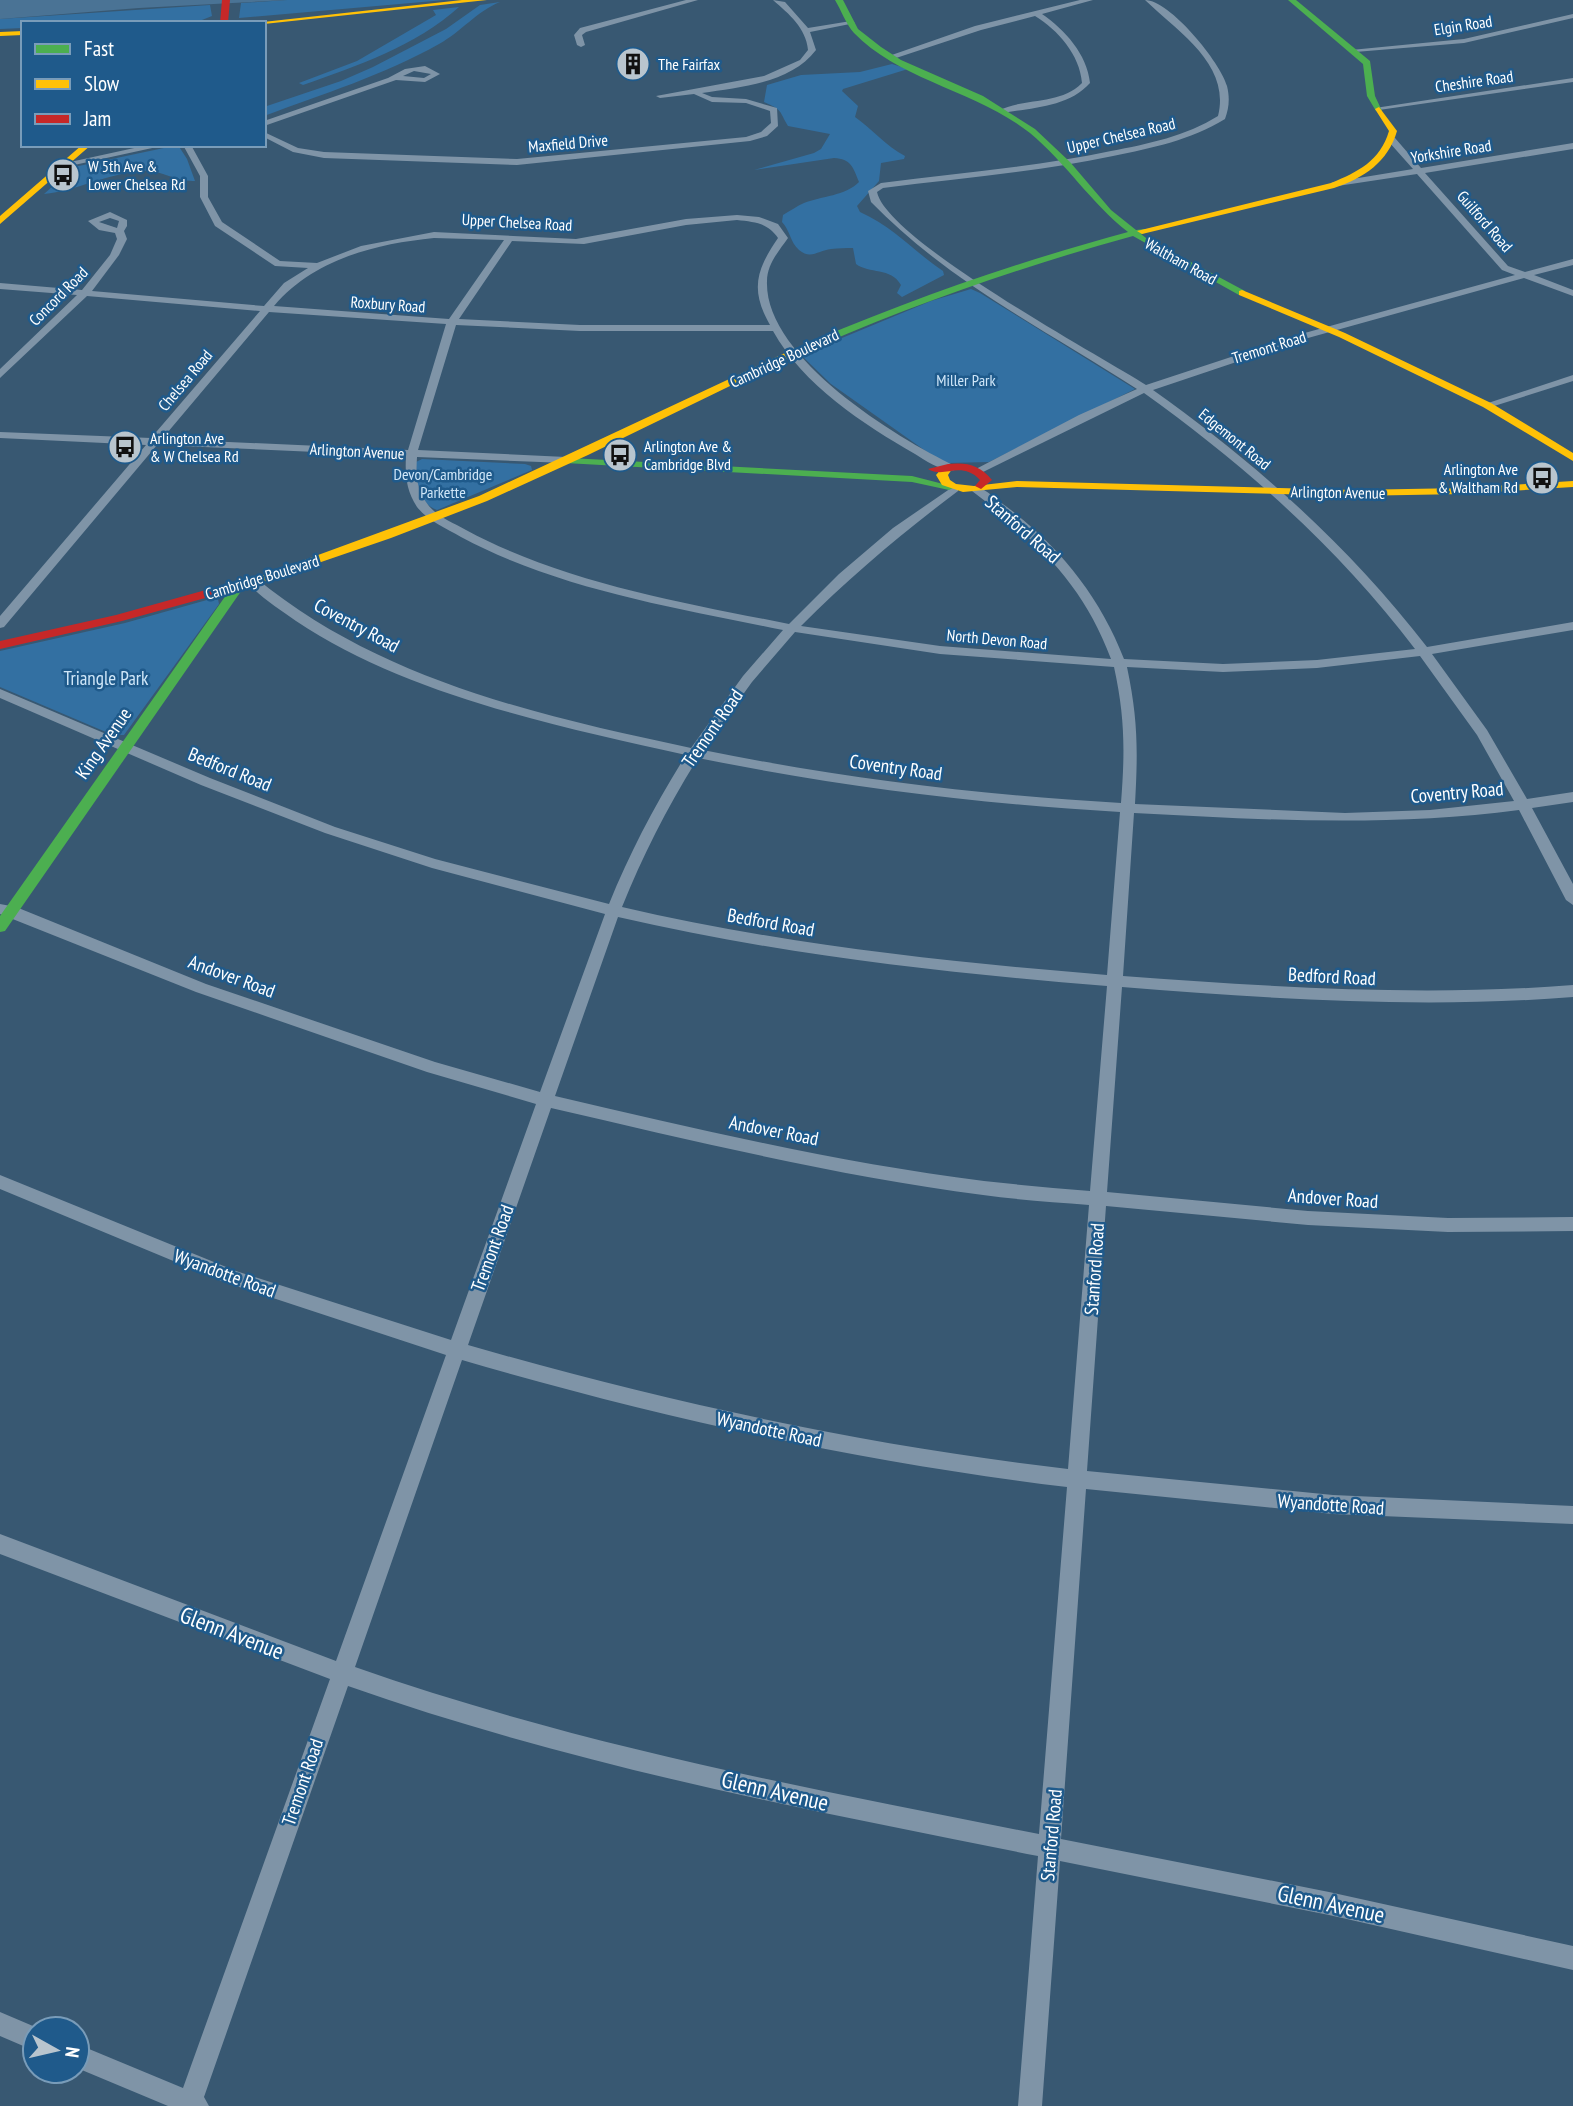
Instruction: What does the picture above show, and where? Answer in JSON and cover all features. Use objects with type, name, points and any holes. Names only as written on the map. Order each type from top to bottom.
[{"type":"street","points":[[266,22],[483,0]]},
{"type":"street","points":[[581,45],[578,35],[583,30],[694,0]]},
{"type":"street","points":[[660,96],[749,82],[786,72],[810,55],[813,45],[805,31],[787,7],[777,0]]},
{"type":"street","name":"Waltham Road","points":[[840,0],[845,24],[890,57],[953,84],[1002,111],[1031,131],[1067,164],[1093,197],[1132,232],[1222,284],[1327,329],[1487,405],[1573,457]]},
{"type":"street","points":[[890,57],[978,28],[1089,0]]},
{"type":"street","name":"Upper Chelsea Road","points":[[876,188],[1067,164],[1170,141],[1193,134],[1222,117],[1227,98],[1220,76],[1198,44],[1149,0]]},
{"type":"street","points":[[1294,0],[1367,62],[1369,90],[1391,127],[1392,140]]},
{"type":"street","points":[[1002,111],[1064,97],[1080,90],[1086,83],[1086,75],[1064,34],[1034,12]]},
{"type":"street","name":"Elgin Road","points":[[1355,50],[1464,41],[1573,16]]},
{"type":"street","points":[[805,31],[837,30],[845,24]]},
{"type":"street","points":[[0,34],[21,33]]},
{"type":"street","points":[[266,123],[395,78]]},
{"type":"street","name":"Cheshire Road","points":[[1379,108],[1573,80]]},
{"type":"street","name":"Maxfield Drive","points":[[266,135],[296,150],[324,155],[517,162],[747,139],[764,134],[775,124],[774,110],[742,101],[707,99],[695,91]]},
{"type":"street","name":"Guilford Road","points":[[1392,140],[1505,268],[1573,293]]},
{"type":"street","name":"Cambridge Boulevard","points":[[0,645],[114,620],[342,552],[435,518],[566,460],[791,353],[886,313],[971,282],[1132,232],[1334,185],[1361,173],[1384,158],[1392,140]]},
{"type":"street","name":"Yorkshire Road","points":[[1334,185],[1573,146]]},
{"type":"street","points":[[0,221],[85,147]]},
{"type":"street","points":[[65,164],[152,147]]},
{"type":"street","points":[[188,147],[204,176],[204,197],[213,219],[278,264],[317,265]]},
{"type":"street","name":"Edgemont Road","points":[[876,188],[872,195],[880,206],[940,261],[1145,390],[1213,440],[1273,491],[1336,551],[1423,652],[1482,733],[1524,805],[1573,900]]},
{"type":"street","name":"Upper Chelsea Road","points":[[287,285],[317,265],[359,249],[414,237],[457,235],[587,241],[708,218],[754,219],[776,226],[783,238],[766,262],[762,287],[775,328]]},
{"type":"street","name":"Concord Road","points":[[0,375],[106,270],[119,250],[122,239],[119,231]]},
{"type":"street","points":[[435,518],[422,505],[410,480],[412,453],[451,324],[464,301],[510,238]]},
{"type":"street","name":"Tremont Road","points":[[979,479],[1145,390],[1220,362],[1327,329],[1573,262]]},
{"type":"street","points":[[278,264],[287,285]]},
{"type":"street","name":"Chelsea Road","points":[[0,624],[287,285]]},
{"type":"street","name":"Roxbury Road","points":[[0,286],[451,324],[621,329],[775,328]]},
{"type":"street","points":[[775,328],[791,353],[849,406],[949,469],[942,478],[952,488]]},
{"type":"street","points":[[1487,405],[1573,378]]},
{"type":"street","name":"Arlington Avenue","points":[[0,435],[797,471],[912,479],[952,488],[979,479],[1273,491],[1409,493],[1573,484]]},
{"type":"street","name":"Arlington Avenue","points":[[797,471],[831,468],[912,471],[965,466],[979,479]]},
{"type":"street","name":"Stanford Road","points":[[979,479],[1015,518],[1054,552],[1088,597],[1103,622],[1119,663],[1131,712],[1132,749],[1030,2106]]},
{"type":"street","name":"Tremont Road","points":[[192,2105],[340,1675],[544,1100],[612,911],[649,832],[692,752],[790,628],[828,588],[952,488]]},
{"type":"street","name":"North Devon Road","points":[[435,518],[493,550],[544,569],[677,605],[790,628],[940,650],[1119,663],[1266,667],[1364,660],[1573,626]]},
{"type":"street","name":"King Avenue","points":[[0,927],[6,910],[246,582]]},
{"type":"street","name":"Coventry Road","points":[[246,582],[310,624],[372,657],[436,684],[574,726],[692,752],[843,779],[969,796],[1345,818],[1399,817],[1524,805],[1573,797]]},
{"type":"street","name":"Bedford Road","points":[[0,693],[329,830],[407,855],[612,911],[803,948],[990,972],[1113,982],[1396,998],[1496,997],[1573,991]]},
{"type":"street","name":"Andover Road","points":[[6,910],[201,988],[433,1068],[544,1100],[717,1140],[890,1174],[984,1188],[1385,1223],[1508,1226],[1573,1224]]},
{"type":"street","name":"Wyandotte Road","points":[[0,1182],[121,1234],[260,1288],[455,1350],[653,1404],[781,1433],[893,1454],[1230,1497],[1491,1514],[1573,1515]]},
{"type":"street","name":"Glenn Avenue","points":[[0,1544],[340,1675],[594,1750],[855,1810],[1452,1928],[1573,1958]]},
{"type":"street","points":[[0,2024],[21,2033]]},
{"type":"street","points":[[91,2062],[192,2105]]},
{"type":"green space","points":[[287,0],[445,0],[239,18],[241,3]]},
{"type":"green space","points":[[500,2],[447,39],[418,55],[266,115],[266,106],[341,81],[373,67],[446,29],[480,5]]},
{"type":"green space","points":[[210,5],[212,16],[202,20],[21,21],[21,28],[0,29],[0,19]]},
{"type":"green space","points":[[459,7],[424,33],[385,54],[303,85],[299,83],[357,61],[436,15],[433,10]]},
{"type":"green space","points":[[892,64],[908,69],[842,91],[858,106],[855,117],[905,156],[904,159],[881,163],[879,181],[857,206],[860,212],[893,232],[943,271],[944,275],[902,297],[897,293],[901,285],[897,279],[856,264],[853,248],[803,253],[796,247],[782,222],[783,215],[801,204],[840,193],[859,182],[848,162],[834,158],[754,170],[814,153],[821,149],[830,134],[788,126],[778,109],[764,102],[767,85],[801,75],[860,72]]},
{"type":"green space","points":[[179,147],[195,181],[141,171],[44,194],[74,167]]},
{"type":"green space","name":"Miller Park","points":[[971,289],[1135,389],[989,462],[949,463],[937,459],[831,384],[801,355],[931,301]]},
{"type":"green space","name":"Devon/Cambridge Parkette","points":[[422,459],[525,464],[531,466],[532,470],[437,510],[426,502],[419,490],[416,462]]},
{"type":"green space","name":"Triangle Park","points":[[218,599],[219,604],[124,735],[113,735],[0,687],[0,651],[125,623]]},
{"type":"shaded area","points":[[0,0],[287,0],[0,19]]},
{"type":"traffic: fast","points":[[839,0],[855,30],[878,49],[898,62],[980,98],[1032,131],[1067,164],[1108,212],[1143,240],[1242,293]]},
{"type":"traffic: fast","points":[[1292,0],[1367,63],[1371,96],[1379,109]]},
{"type":"traffic: fast","points":[[789,355],[875,318],[963,286],[1142,231]]},
{"type":"traffic: fast","points":[[569,461],[797,471],[912,479],[949,487]]},
{"type":"traffic: fast","points":[[0,927],[240,584]]},
{"type":"traffic: slow","points":[[266,22],[483,0]]},
{"type":"traffic: slow","points":[[0,34],[21,33]]},
{"type":"traffic: slow","points":[[1142,231],[1334,185],[1354,176],[1372,166],[1390,142],[1393,131],[1379,109]]},
{"type":"traffic: slow","points":[[0,221],[85,147]]},
{"type":"traffic: slow","points":[[1242,293],[1342,335],[1487,405],[1573,458]]},
{"type":"traffic: slow","points":[[256,580],[387,536],[483,499],[789,355]]},
{"type":"traffic: slow","points":[[947,469],[942,475],[946,482],[963,489],[1017,484],[1352,493],[1463,491],[1573,484]]},
{"type":"traffic: jam","points":[[224,21],[226,0]]},
{"type":"traffic: jam","points":[[933,469],[969,467],[986,480],[981,486]]},
{"type":"traffic: jam","points":[[0,645],[118,618],[256,580]]},
{"type":"place","name":"The Fairfax","points":[[633,64]]},
{"type":"place","name":"W 5th Ave & Lower Chelsea Rd","points":[[63,175]]},
{"type":"place","name":"Arlington Ave & W Chelsea Rd","points":[[125,447]]},
{"type":"place","name":"Arlington Ave & Cambridge Blvd","points":[[620,455]]},
{"type":"place","name":"Arlington Ave & Waltham Rd","points":[[1542,478]]}]
